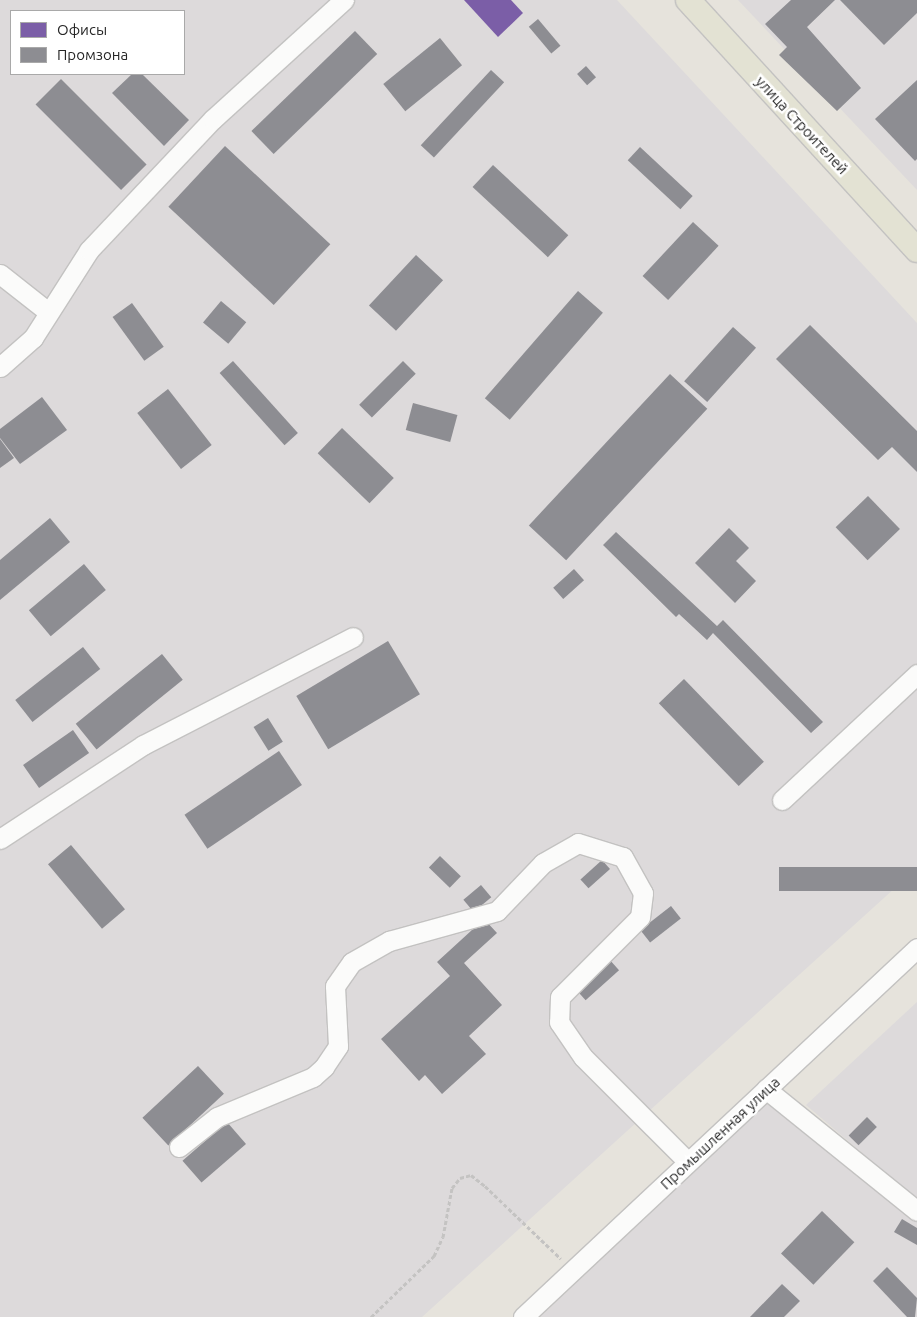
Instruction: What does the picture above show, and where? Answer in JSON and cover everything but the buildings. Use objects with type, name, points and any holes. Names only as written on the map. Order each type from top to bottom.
[{"type":"main road","name":"улица Строителей","points":[[688,0],[917,250]]},
{"type":"street","points":[[0,367],[33,338],[47,311],[88,250],[207,126],[344,0]]},
{"type":"street","points":[[0,274],[47,311]]},
{"type":"street","points":[[0,840],[143,745],[353,637]]},
{"type":"street","points":[[782,800],[917,674]]},
{"type":"street","points":[[180,1146],[217,1116],[314,1077],[324,1067],[338,1046],[336,986],[352,962],[389,941],[497,911],[543,863],[578,843],[623,857],[643,892],[640,916],[560,997],[559,1022],[583,1057],[688,1162]]},
{"type":"street","name":"Промышленная улица","points":[[523,1317],[917,948]]},
{"type":"street","points":[[766,1089],[917,1211]]},
{"type":"path","points":[[371,1317],[434,1256],[443,1238],[452,1188],[460,1178],[470,1175],[573,1270]]},
{"type":"shaded area","points":[[0,0],[617,0],[917,323],[917,868],[422,1317],[0,1317]]},
{"type":"shaded area","points":[[738,0],[917,0],[917,190]]},
{"type":"shaded area","points":[[917,1002],[917,1200],[806,1105]]},
{"type":"shaded area","points":[[768,1102],[917,1219],[917,1317],[540,1317]]}]
